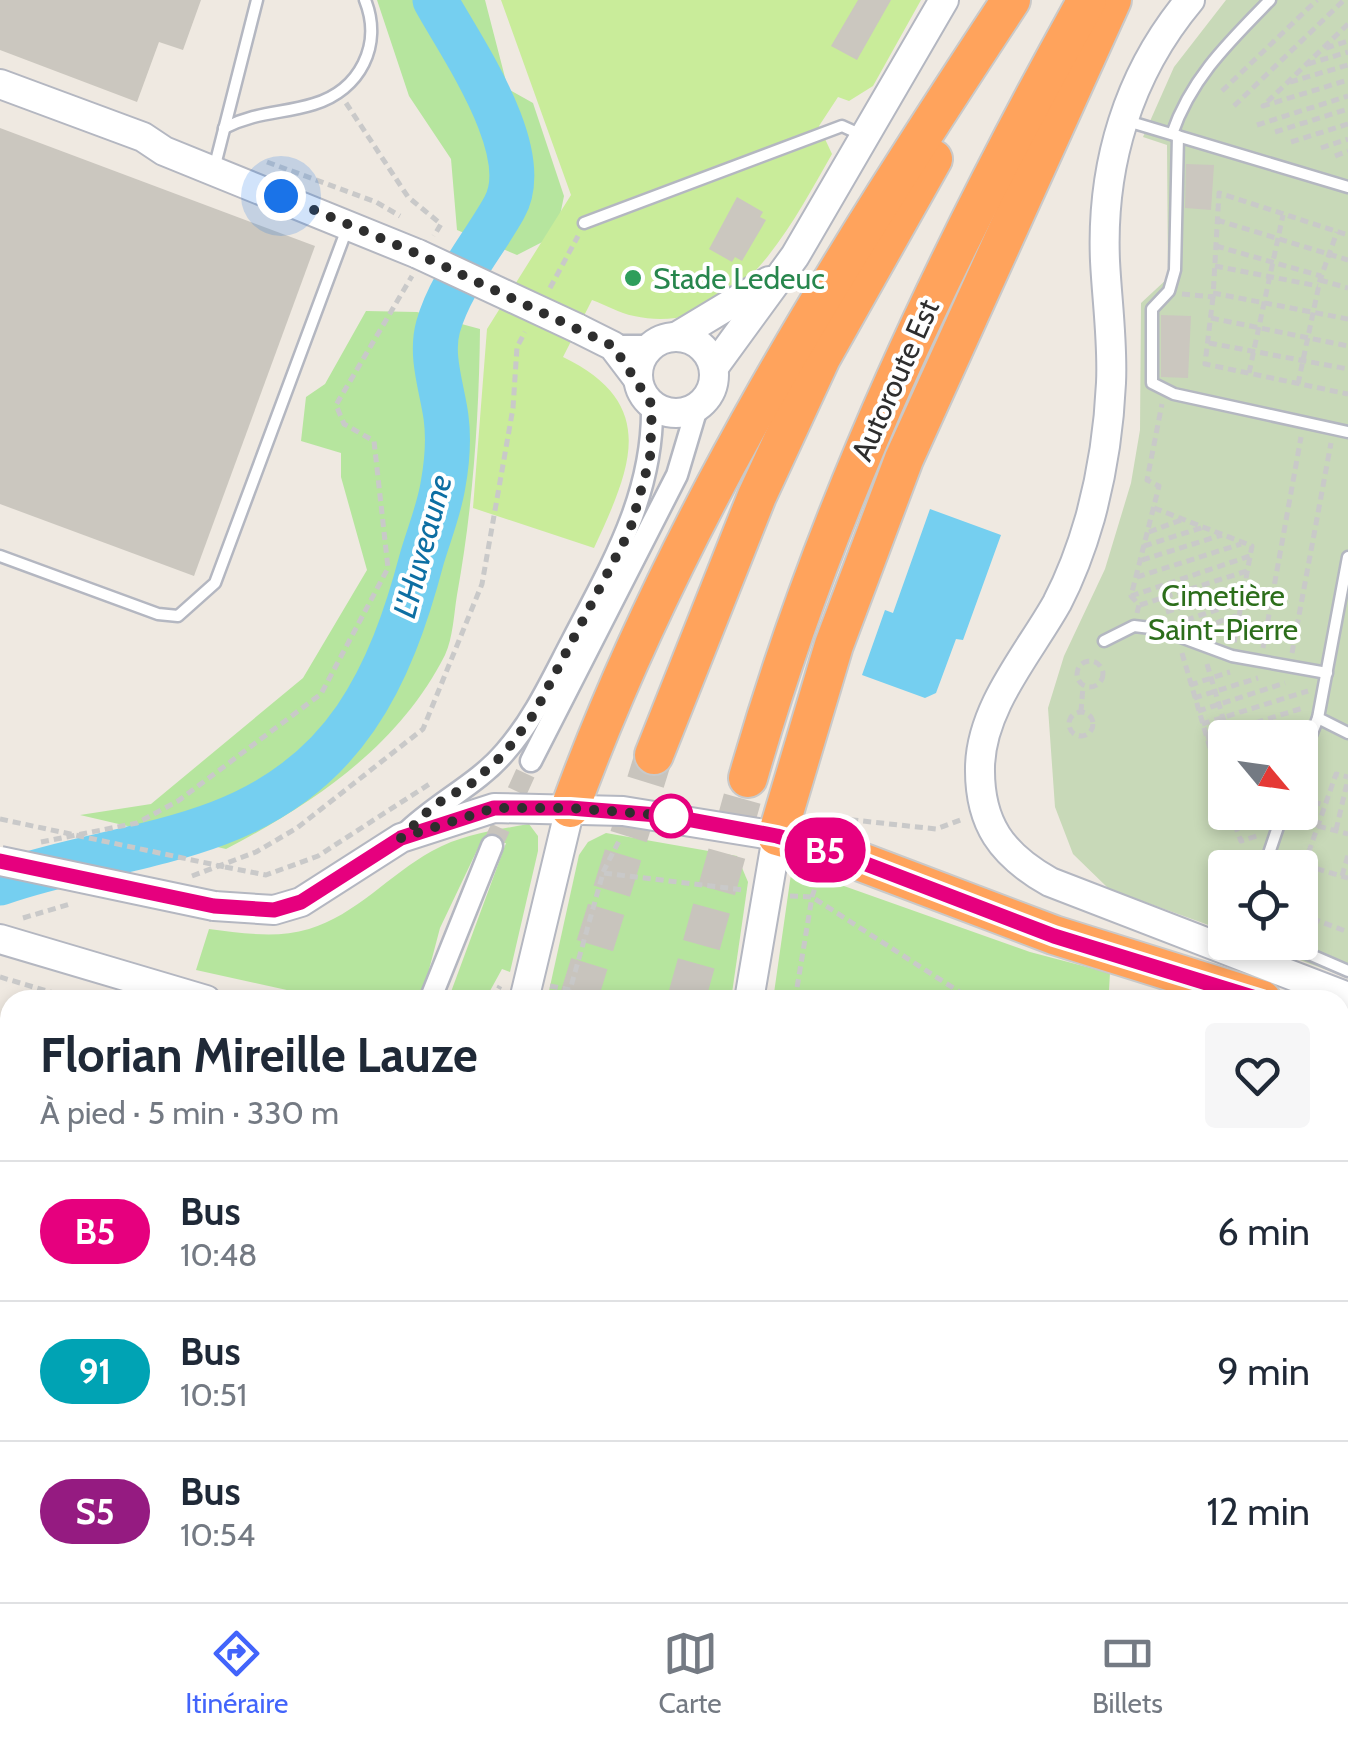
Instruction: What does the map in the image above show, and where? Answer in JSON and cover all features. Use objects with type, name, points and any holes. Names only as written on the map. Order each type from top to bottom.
[{"type":"highway","points":[[570,808],[621,678],[766,387],[856,236],[1010,0]]},
{"type":"highway","points":[[654,756],[757,496],[822,358],[1023,0]]},
{"type":"highway","name":"Autoroute Est","points":[[748,778],[776,679],[860,453],[998,160],[1087,0]]},
{"type":"highway","points":[[1112,0],[904,459],[834,646],[777,836],[840,854],[1054,936],[1230,990]]},
{"type":"street","points":[[714,367],[795,256],[944,0]]},
{"type":"street","points":[[1190,0],[1170,24],[1137,82],[1122,119],[1105,210],[1112,380],[1104,453],[1089,520],[1060,598],[1000,697],[986,732],[980,766],[990,823],[1014,862],[1050,882],[1330,990]]},
{"type":"street","points":[[0,84],[349,224],[577,328],[613,346],[652,405],[650,458],[630,530],[534,714],[504,754],[472,783],[433,806],[401,838],[301,902],[274,910],[214,906],[0,861]]},
{"type":"street","points":[[638,379],[640,361],[664,342],[779,275]]},
{"type":"street","points":[[531,760],[677,475],[696,408],[714,382],[714,367],[700,345],[664,342],[613,346]]},
{"type":"street","points":[[652,405],[682,413],[696,408]]},
{"type":"street","points":[[401,838],[494,808],[570,808],[670,816],[777,836],[751,990]]},
{"type":"street","points":[[537,990],[570,808]]},
{"type":"street","points":[[434,990],[492,846]]},
{"type":"street","points":[[5,930],[173,990]]},
{"type":"lane","points":[[214,169],[257,0]]},
{"type":"lane","points":[[224,128],[265,111],[312,105],[340,94],[364,66],[374,41],[365,0]]},
{"type":"lane","points":[[1270,0],[1208,63],[1182,106],[1175,135],[1170,288],[1152,309],[1152,383],[1165,391],[1348,432]]},
{"type":"lane","points":[[1122,119],[1348,187]]},
{"type":"lane","points":[[584,223],[842,126],[864,136]]},
{"type":"lane","points":[[0,556],[158,614],[178,616],[200,601],[215,583],[349,224]]},
{"type":"lane","points":[[1348,557],[1318,718],[1348,733]]},
{"type":"lane","points":[[1104,642],[1134,626],[1160,629],[1238,657],[1327,673]]},
{"type":"lane","points":[[1318,958],[1348,971]]},
{"type":"path","points":[[1222,91],[1317,0]]},
{"type":"path","points":[[1234,106],[1344,0]]},
{"type":"path","points":[[1348,27],[1263,106],[1348,80]]},
{"type":"path","points":[[1323,49],[1348,41]]},
{"type":"path","points":[[1306,65],[1348,52]]},
{"type":"path","points":[[1287,83],[1348,65]]},
{"type":"path","points":[[26,839],[39,843],[137,823],[178,801],[322,694],[388,568],[374,441],[344,424],[336,406],[441,224],[408,198],[340,94]]},
{"type":"path","points":[[1257,125],[1348,96]]},
{"type":"path","points":[[1275,132],[1348,110]]},
{"type":"path","points":[[1291,142],[1348,124]]},
{"type":"path","points":[[1321,148],[1348,139]]},
{"type":"path","points":[[1335,156],[1348,152]]},
{"type":"path","points":[[1348,235],[1219,194],[1205,364],[1348,394]]},
{"type":"path","points":[[1249,373],[1283,214]]},
{"type":"path","points":[[1217,220],[1348,260]]},
{"type":"path","points":[[542,302],[584,223]]},
{"type":"path","points":[[1298,384],[1320,281],[1337,231]]},
{"type":"path","points":[[1216,246],[1348,288]]},
{"type":"path","points":[[1214,266],[1320,281]]},
{"type":"path","points":[[1170,288],[1189,297],[1213,295],[1264,302],[1348,319]]},
{"type":"path","points":[[183,880],[256,852],[297,828],[422,729],[482,584],[511,424],[517,346],[534,317]]},
{"type":"path","points":[[1210,318],[1348,346]]},
{"type":"path","points":[[1208,342],[1348,370]]},
{"type":"path","points":[[1165,391],[1147,480],[1159,486],[1132,596],[1139,606],[1135,621],[1244,588]]},
{"type":"path","points":[[1194,698],[1266,675],[1303,422]]},
{"type":"path","points":[[1198,711],[1294,680],[1334,429]]},
{"type":"path","points":[[1154,508],[1252,546],[1239,615],[1238,668],[1190,686]]},
{"type":"path","points":[[1148,532],[1184,519]]},
{"type":"path","points":[[1144,546],[1206,526]]},
{"type":"path","points":[[1140,561],[1225,534]]},
{"type":"path","points":[[1136,578],[1244,543]]},
{"type":"path","points":[[1132,596],[1250,556]]},
{"type":"path","points":[[1139,606],[1247,571]]},
{"type":"path","points":[[1160,629],[1242,602]]},
{"type":"path","points":[[1208,747],[1181,656],[1182,637],[1239,615]]},
{"type":"path","points":[[1081,712],[1084,685],[1077,671],[1084,662],[1094,662],[1102,670],[1102,680],[1094,686],[1084,685]]},
{"type":"path","points":[[1186,670],[1207,665],[1224,720]]},
{"type":"path","points":[[1202,724],[1325,686]]},
{"type":"path","points":[[1269,720],[1322,702]]},
{"type":"path","points":[[1081,712],[1090,716],[1093,726],[1088,735],[1078,736],[1068,725],[1071,716],[1081,712]]},
{"type":"path","points":[[1311,720],[1318,718]]},
{"type":"path","points":[[1076,748],[1078,736]]},
{"type":"path","points":[[1336,830],[1348,778],[1336,774],[1318,826],[1348,833]]},
{"type":"path","points":[[0,819],[266,874],[318,856],[420,787],[446,776]]},
{"type":"path","points":[[1318,803],[1325,805]]},
{"type":"path","points":[[838,831],[844,819],[936,830],[990,823]]},
{"type":"path","points":[[1238,830],[1241,841],[1261,835],[1259,830]]},
{"type":"path","points":[[570,990],[603,872],[620,839]]},
{"type":"path","points":[[1318,869],[1345,877],[1348,855]]},
{"type":"path","points":[[603,872],[749,890]]},
{"type":"path","points":[[797,990],[812,898],[820,874]]},
{"type":"path","points":[[788,896],[812,898],[956,990]]},
{"type":"path","points":[[5,930],[73,903]]},
{"type":"path","points":[[1318,921],[1348,932]]},
{"type":"path","points":[[0,977],[44,990]]},
{"type":"green space","points":[[377,0],[485,0],[508,89],[533,103],[564,196],[556,235],[517,255],[457,230],[451,159],[409,96]]},
{"type":"green space","name":"Stade Ledeuc","points":[[501,0],[921,0],[873,86],[849,101],[838,97],[819,126],[832,154],[778,243],[731,294],[702,310],[670,319],[634,316],[592,300],[563,357],[594,375],[614,395],[625,417],[629,440],[618,491],[594,548],[473,508],[487,329],[571,195]]},
{"type":"green space","name":"Cimetière Saint-Pierre","points":[[1226,0],[1348,0],[1348,978],[1300,960],[1318,960],[1318,850],[1208,850],[1208,925],[1109,889],[1073,854],[1055,807],[1048,708],[1064,656],[1105,569],[1131,483],[1140,430],[1141,303],[1168,278],[1167,145],[1143,137],[1174,67]]},
{"type":"green space","points":[[366,311],[417,312],[480,329],[471,495],[453,625],[445,655],[404,717],[351,769],[291,812],[226,849],[80,815],[151,804],[303,678],[367,570],[341,477],[341,453],[301,441],[306,397],[325,384]]},
{"type":"green space","points":[[529,824],[538,836],[538,851],[510,972],[502,969],[490,990],[452,990],[506,843],[480,844],[440,928],[424,990],[287,990],[196,970],[209,929],[272,934],[297,932],[326,923],[417,860],[455,840]]},
{"type":"green space","points":[[606,833],[737,856],[748,882],[732,990],[549,990],[579,855],[588,842]]},
{"type":"green space","points":[[796,869],[1030,952],[1110,973],[1109,990],[774,990],[791,874]]},
{"type":"water","points":[[930,509],[1001,535],[963,640],[956,639],[936,693],[925,698],[862,675],[885,610],[893,613]]},
{"type":"building","points":[[0,0],[201,0],[183,50],[159,42],[137,102],[0,50]]},
{"type":"building","points":[[858,0],[891,0],[857,60],[831,46]]},
{"type":"building","points":[[0,128],[315,246],[194,576],[0,504]]},
{"type":"building","points":[[1186,164],[1214,165],[1211,210],[1185,208]]},
{"type":"building","points":[[737,197],[763,212],[760,217],[766,220],[742,261],[735,257],[732,262],[709,249]]},
{"type":"building","points":[[1161,315],[1191,316],[1188,378],[1161,377]]},
{"type":"waterway","name":"L'Huveaune","points":[[0,883],[192,832],[263,803],[330,750],[356,718],[377,682],[409,602],[443,485],[447,434],[436,361],[438,327],[458,281],[504,208],[511,185],[511,159],[492,102],[435,0]]},
{"type":"tunnel","points":[[581,990],[654,755]]},
{"type":"tunnel","points":[[492,846],[531,761]]},
{"type":"tunnel","points":[[689,990],[748,778]]},
{"type":"bus line","name":"B5","points":[[0,861],[214,906],[274,910],[301,902],[401,838],[494,808],[624,811],[777,836],[840,854],[1054,936],[1236,990]]},
{"type":"place","name":"Stade Ledeuc","points":[[633,278]]},
{"type":"route","points":[[281,196],[418,254],[613,346],[652,405],[650,458],[630,530],[534,714],[504,754],[472,783],[433,806],[401,838],[494,808],[570,808],[671,816]]}]
